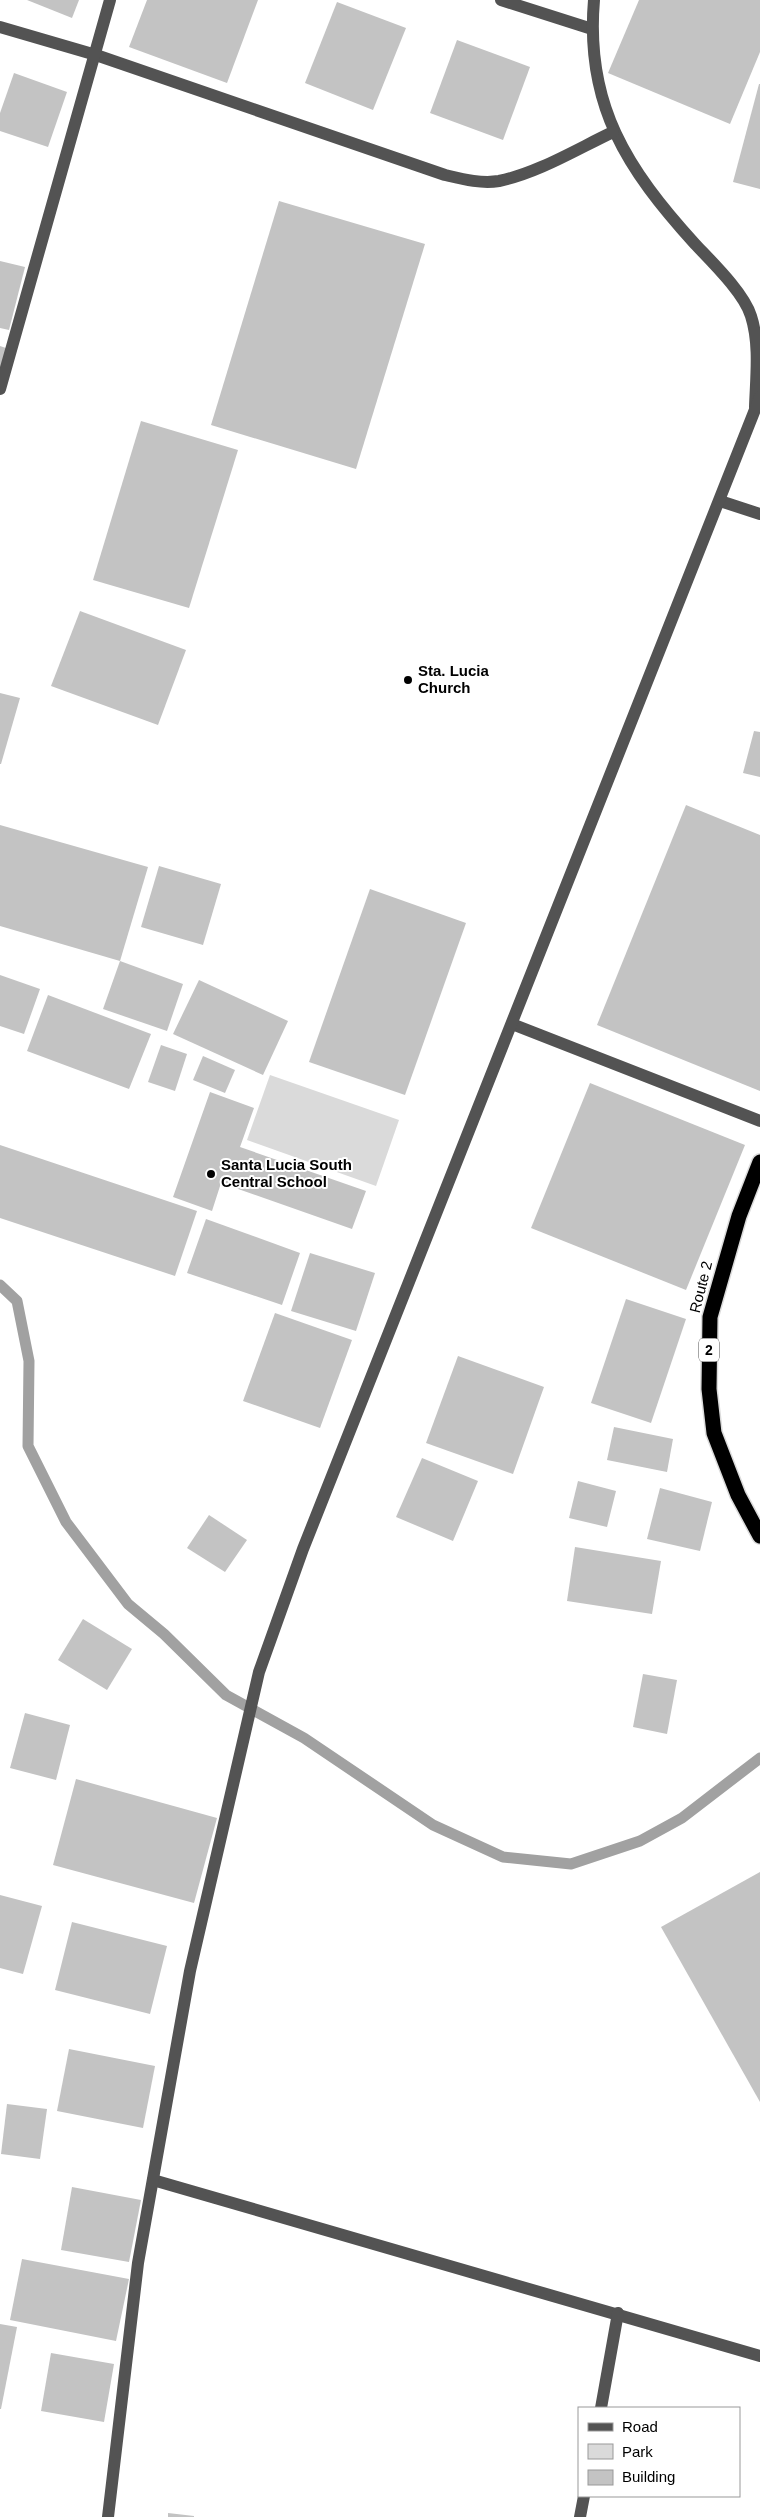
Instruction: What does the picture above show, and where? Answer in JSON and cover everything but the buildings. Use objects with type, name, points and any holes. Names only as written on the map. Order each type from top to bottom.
[{"type":"highway","name":"Route 2","points":[[760,1162],[739,1216],[710,1317],[709,1389],[714,1433],[738,1495],[760,1536]]},
{"type":"street","points":[[0,389],[110,0]]},
{"type":"street","points":[[501,0],[592,29]]},
{"type":"street","points":[[594,0],[592,29],[598,84],[613,132],[648,188],[733,286],[751,315],[757,354],[755,412]]},
{"type":"street","points":[[0,27],[96,55],[445,175],[468,181],[498,181],[536,168],[613,132]]},
{"type":"street","points":[[108,2517],[138,2263],[152,2180],[190,1971],[259,1672],[303,1550],[760,397]]},
{"type":"street","points":[[720,501],[760,514]]},
{"type":"street","points":[[512,1024],[760,1121]]},
{"type":"street","points":[[152,2180],[618,2313],[760,2356]]},
{"type":"street","points":[[601,2407],[618,2313]]},
{"type":"street","points":[[580,2517],[584,2497]]},
{"type":"green space","points":[[270,1075],[399,1120],[376,1186],[247,1140]]},
{"type":"waterway","points":[[0,1285],[17,1301],[29,1361],[28,1446],[66,1522],[128,1604],[164,1634],[226,1695],[304,1738],[433,1825],[503,1857],[571,1864],[640,1841],[682,1818],[760,1758]]},
{"type":"place","name":"Sta. Lucia Church","points":[[408,680]]},
{"type":"place","name":"Santa Lucia South Central School","points":[[211,1174]]}]
